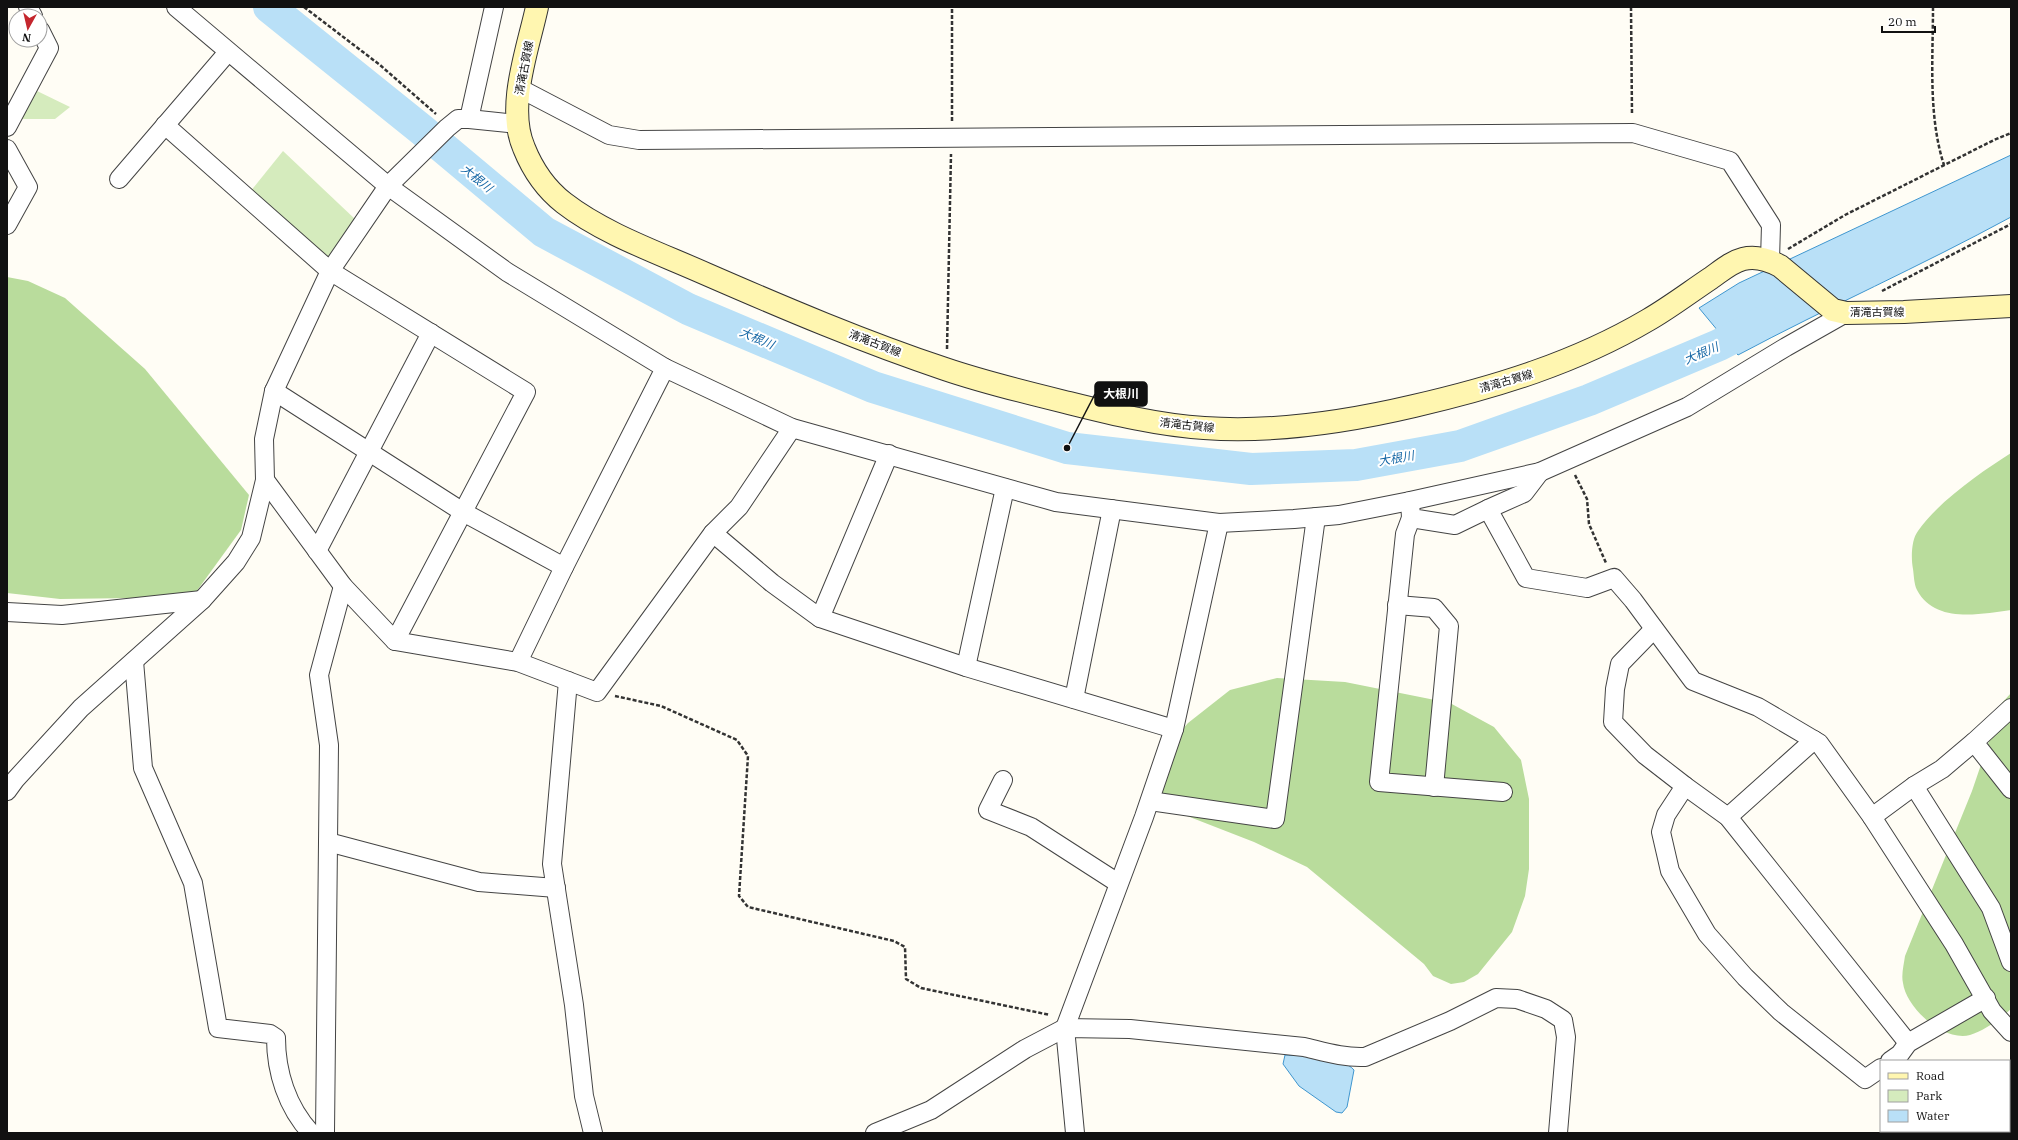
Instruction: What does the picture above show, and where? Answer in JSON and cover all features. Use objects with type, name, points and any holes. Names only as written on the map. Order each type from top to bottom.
[{"type":"main road","name":"清滝古賀線","points":[[537,7],[519,88],[518,124],[522,145],[546,185],[562,202],[584,216],[626,238],[736,287],[946,370],[1029,393],[1152,421],[1202,428],[1252,429],[1299,426],[1414,406],[1531,375],[1592,351],[1650,319],[1729,266],[1745,259],[1775,263],[1840,311],[1904,312],[2011,306]]},
{"type":"street","points":[[176,7],[228,52],[391,183],[507,272],[665,368],[792,428],[1056,502],[1219,523],[1411,509],[1540,472],[1687,407],[1786,347],[1840,311]]},
{"type":"street","points":[[7,791],[15,780],[81,708],[202,600],[236,562],[251,538],[265,480],[264,439],[274,391],[330,271],[391,183],[456,123],[494,7]]},
{"type":"street","points":[[7,127],[49,48],[48,46]]},
{"type":"street","points":[[119,179],[228,52]]},
{"type":"street","points":[[519,88],[609,135],[639,140],[1633,133],[1730,161],[1772,225],[1775,263]]},
{"type":"street","points":[[456,123],[518,124]]},
{"type":"street","points":[[165,125],[330,271],[526,392],[394,641]]},
{"type":"street","points":[[7,149],[28,187],[7,225]]},
{"type":"street","points":[[318,551],[431,333]]},
{"type":"street","points":[[518,662],[564,567],[665,368]]},
{"type":"street","points":[[274,391],[463,512],[564,567]]},
{"type":"street","points":[[265,480],[343,586],[394,641],[518,662],[597,692],[713,533],[739,506],[792,428]]},
{"type":"street","points":[[820,618],[889,454]]},
{"type":"street","points":[[1411,509],[1455,525],[1524,493],[1540,472]]},
{"type":"street","points":[[966,667],[1005,488]]},
{"type":"street","points":[[1074,699],[1112,509]]},
{"type":"street","points":[[1411,509],[1405,534],[1380,782],[1503,792]]},
{"type":"street","points":[[1488,509],[1526,578],[1587,588],[1614,578],[1693,681],[1758,707],[1819,743],[1872,817],[1954,944],[1992,1011],[2011,1032]]},
{"type":"street","points":[[1150,801],[1274,819],[1316,517]]},
{"type":"street","points":[[1075,1133],[1065,1028],[1118,883],[1150,801],[1174,729],[1219,523]]},
{"type":"street","points":[[713,533],[772,583],[820,618],[966,667],[1174,729]]},
{"type":"street","points":[[325,1133],[329,745],[319,675],[343,586]]},
{"type":"street","points":[[7,612],[62,615],[202,600]]},
{"type":"street","points":[[1397,605],[1434,608],[1449,626],[1434,787]]},
{"type":"street","points":[[1654,629],[1620,664],[1615,689],[1613,722],[1645,755],[1728,817],[1908,1042]]},
{"type":"street","points":[[134,661],[143,768],[193,884],[218,1028],[270,1034],[276,1038],[276,1058],[283,1088],[303,1125],[311,1133]]},
{"type":"street","points":[[568,681],[552,864],[574,1005],[584,1096],[593,1133]]},
{"type":"street","points":[[1872,817],[1914,786],[1942,769],[2011,708]]},
{"type":"street","points":[[1728,817],[1814,740]]},
{"type":"street","points":[[1974,742],[2011,789]]},
{"type":"street","points":[[1003,780],[988,810],[1031,827],[1118,883]]},
{"type":"street","points":[[1685,786],[1666,815],[1660,832],[1670,871],[1707,934],[1750,982],[1781,1012],[1832,1054],[1865,1079],[1880,1069]]},
{"type":"street","points":[[1914,786],[1991,908],[2011,962]]},
{"type":"street","points":[[328,842],[479,882],[556,888]]},
{"type":"street","points":[[875,1133],[931,1110],[1025,1049],[1065,1028],[1130,1029],[1304,1047],[1344,1056],[1365,1057],[1450,1021],[1496,998],[1517,999],[1546,1009],[1563,1020],[1566,1037],[1558,1133]]},
{"type":"street","points":[[1891,1060],[1900,1054],[1908,1042],[1986,998]]},
{"type":"path","points":[[304,7],[375,62],[439,117],[456,123]]},
{"type":"path","points":[[946,370],[952,138],[952,7]]},
{"type":"path","points":[[1631,7],[1633,133]]},
{"type":"path","points":[[1933,7],[1934,105],[1938,146],[1944,165]]},
{"type":"path","points":[[1775,263],[1846,215],[2011,133]]},
{"type":"path","points":[[1879,293],[2011,224]]},
{"type":"path","points":[[1568,459],[1587,499],[1591,531],[1614,578]]},
{"type":"path","points":[[597,692],[661,706],[736,740],[748,756],[739,896],[748,907],[894,940],[905,948],[906,979],[921,988],[1053,1016],[1065,1028]]},
{"type":"green space","points":[[35,90],[70,107],[55,119],[22,119]]},
{"type":"green space","points":[[283,151],[356,220],[329,259],[250,192]]},
{"type":"green space","points":[[7,277],[28,281],[65,298],[145,369],[249,495],[241,530],[196,592],[132,598],[60,599],[7,593]]},
{"type":"green space","points":[[2011,453],[2011,610],[1959,614],[1946,612],[1935,608],[1925,601],[1915,585],[1912,565],[1914,539],[1918,531],[1927,520],[1948,499],[1974,478]]},
{"type":"green space","points":[[1277,678],[1345,682],[1450,703],[1494,727],[1521,760],[1529,799],[1529,869],[1525,896],[1512,932],[1478,974],[1464,982],[1451,984],[1433,976],[1424,964],[1307,867],[1254,842],[1182,814],[1158,791],[1166,748],[1188,723],[1230,690]]},
{"type":"green space","points":[[2011,693],[2011,1009],[1997,1021],[1981,1031],[1970,1035],[1960,1036],[1938,1028],[1928,1021],[1911,1003],[1902,980],[1903,966],[1905,956],[1972,791],[2002,703]]},
{"type":"water","points":[[2011,155],[2011,217],[1738,355],[1699,308],[1739,283]]},
{"type":"water","points":[[1285,1055],[1322,1057],[1340,1061],[1354,1070],[1347,1107],[1342,1113],[1336,1112],[1299,1086],[1283,1064]]},
{"type":"waterway","name":"大根川","points":[[269,7],[422,130],[544,232],[688,309],[873,387],[1067,448],[1251,469],[1356,465],[1460,446],[1589,400],[1719,345],[1765,321]]},
{"type":"place","name":"大根川","points":[[1067,448]]}]
